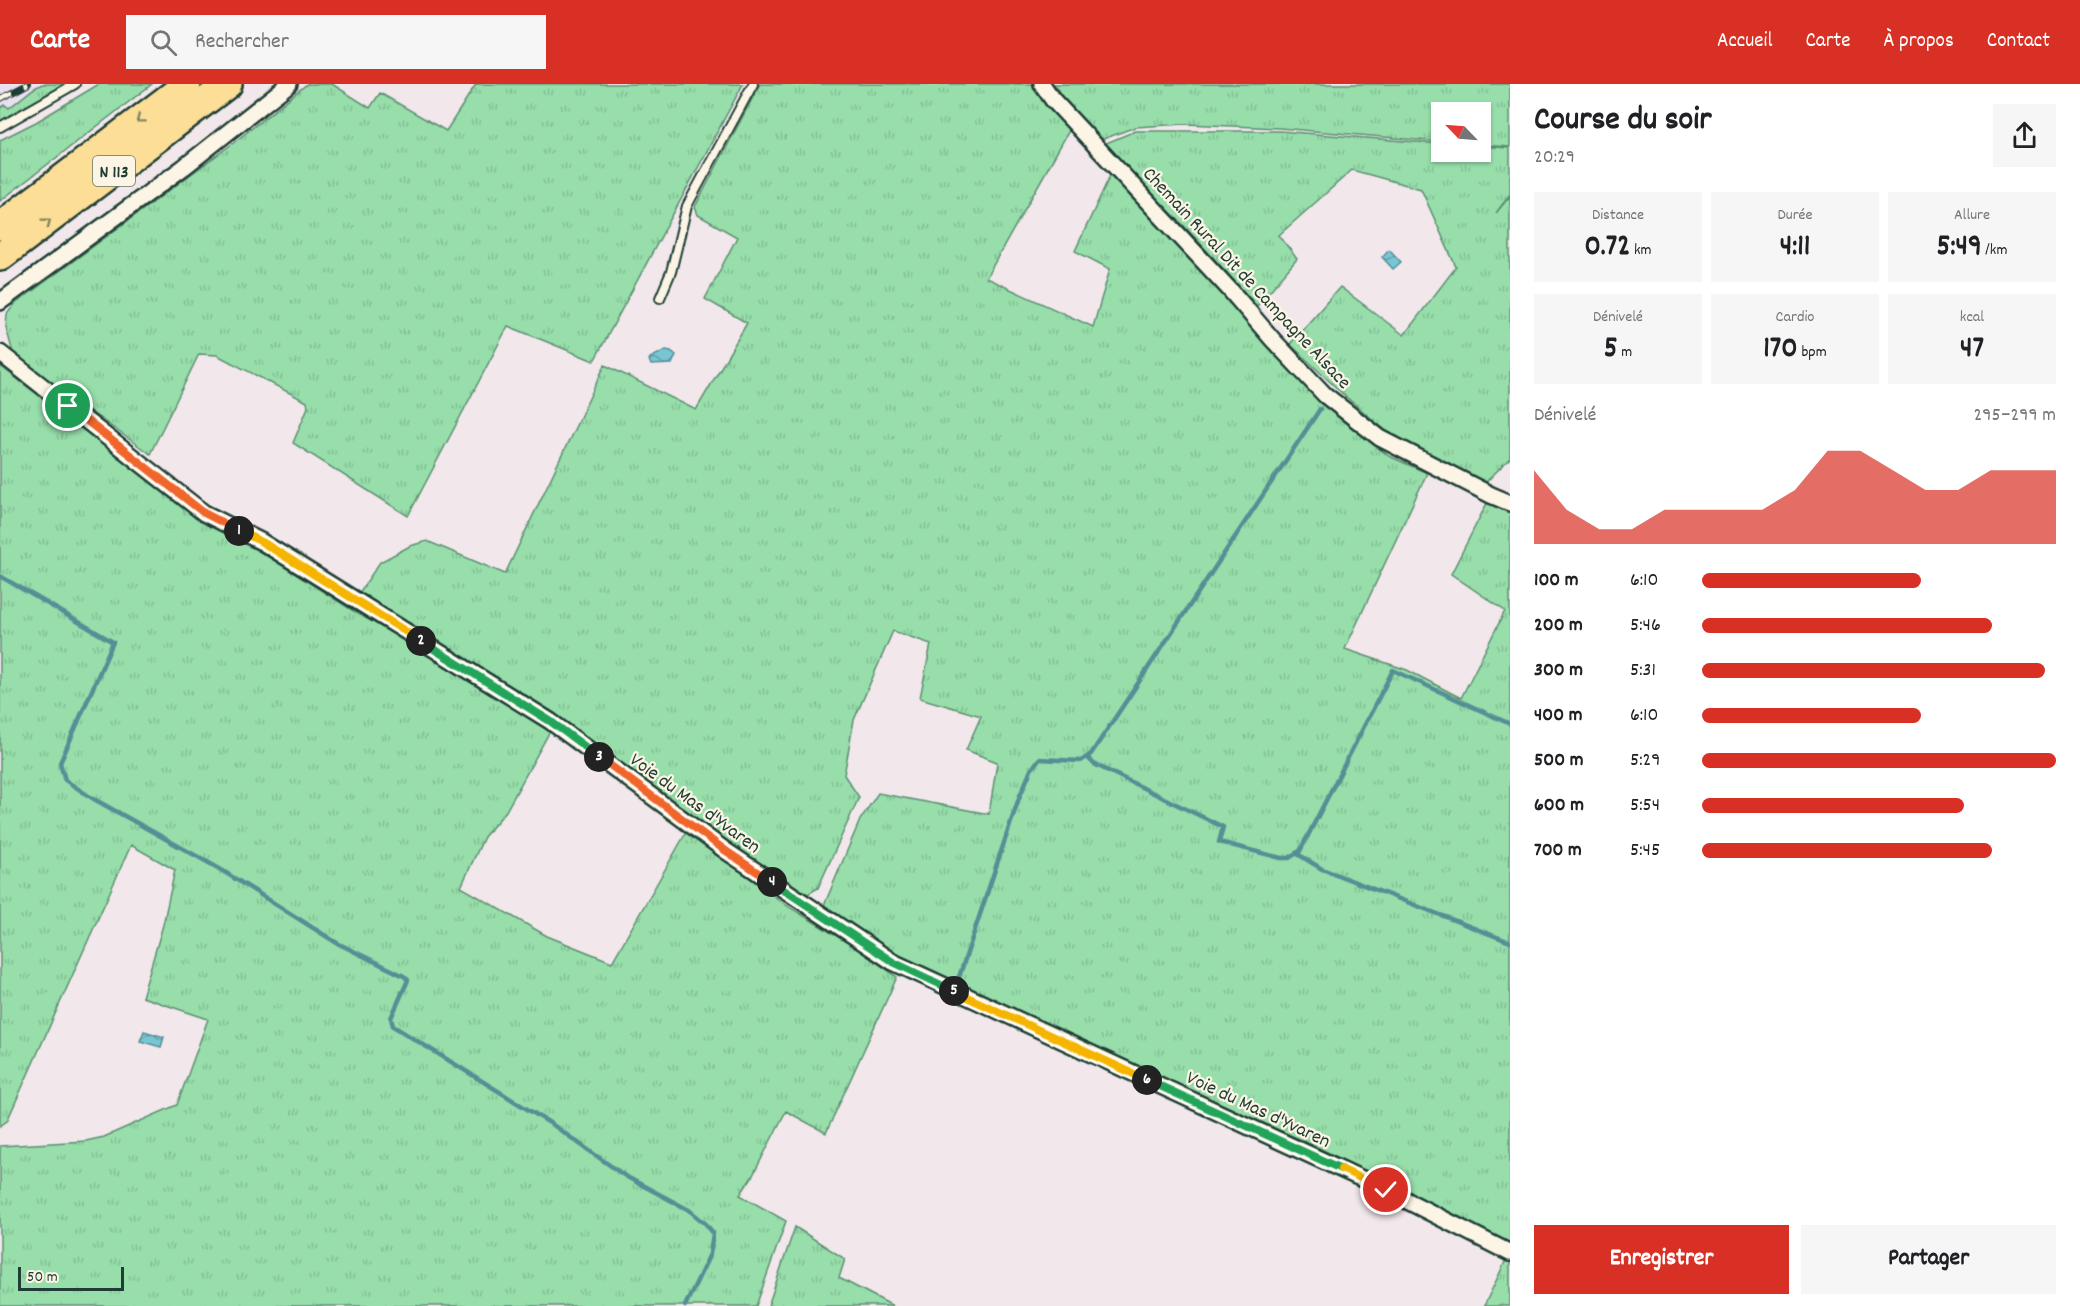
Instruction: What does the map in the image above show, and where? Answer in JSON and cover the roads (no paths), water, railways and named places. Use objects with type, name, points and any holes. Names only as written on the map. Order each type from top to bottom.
[{"type":"highway","name":"N 113","points":[[0,226],[187,84]]},
{"type":"highway","name":"N 113","points":[[0,257],[228,84]]},
{"type":"street","points":[[0,302],[184,167],[289,84]]},
{"type":"street","name":"Chemain Rural Dit de Campagne Alsace","points":[[1042,84],[1053,99],[1231,291],[1273,340],[1326,395],[1380,438],[1510,503]]},
{"type":"street","name":"Voie du Mas d'Yvaren","points":[[0,353],[204,513],[262,542],[550,721],[726,851],[893,962],[1386,1190],[1510,1253]]},
{"type":"lane","points":[[0,127],[75,84]]},
{"type":"lane","points":[[660,298],[671,272],[687,206],[753,84]]},
{"type":"water","points":[[1389,249],[1401,262],[1393,269],[1382,257]]},
{"type":"water","points":[[666,350],[676,355],[672,364],[651,365],[650,358]]},
{"type":"water","points":[[144,1031],[164,1037],[161,1047],[140,1041]]},
{"type":"waterway","points":[[958,980],[1019,798],[1031,770],[1039,759],[1081,761],[1091,754],[1320,409]]},
{"type":"waterway","points":[[0,576],[113,642],[60,763],[65,780],[92,798],[218,868],[337,943],[404,976],[408,980],[391,1018],[393,1026],[553,1125],[625,1176],[689,1210],[706,1224],[713,1233],[710,1254],[685,1306]]},
{"type":"waterway","points":[[1087,757],[1094,764],[1223,827],[1219,842],[1289,858],[1300,851],[1393,670],[1510,724]]},
{"type":"waterway","points":[[1296,853],[1322,869],[1510,942]]},
{"type":"railway","points":[[0,99],[28,84]]}]
